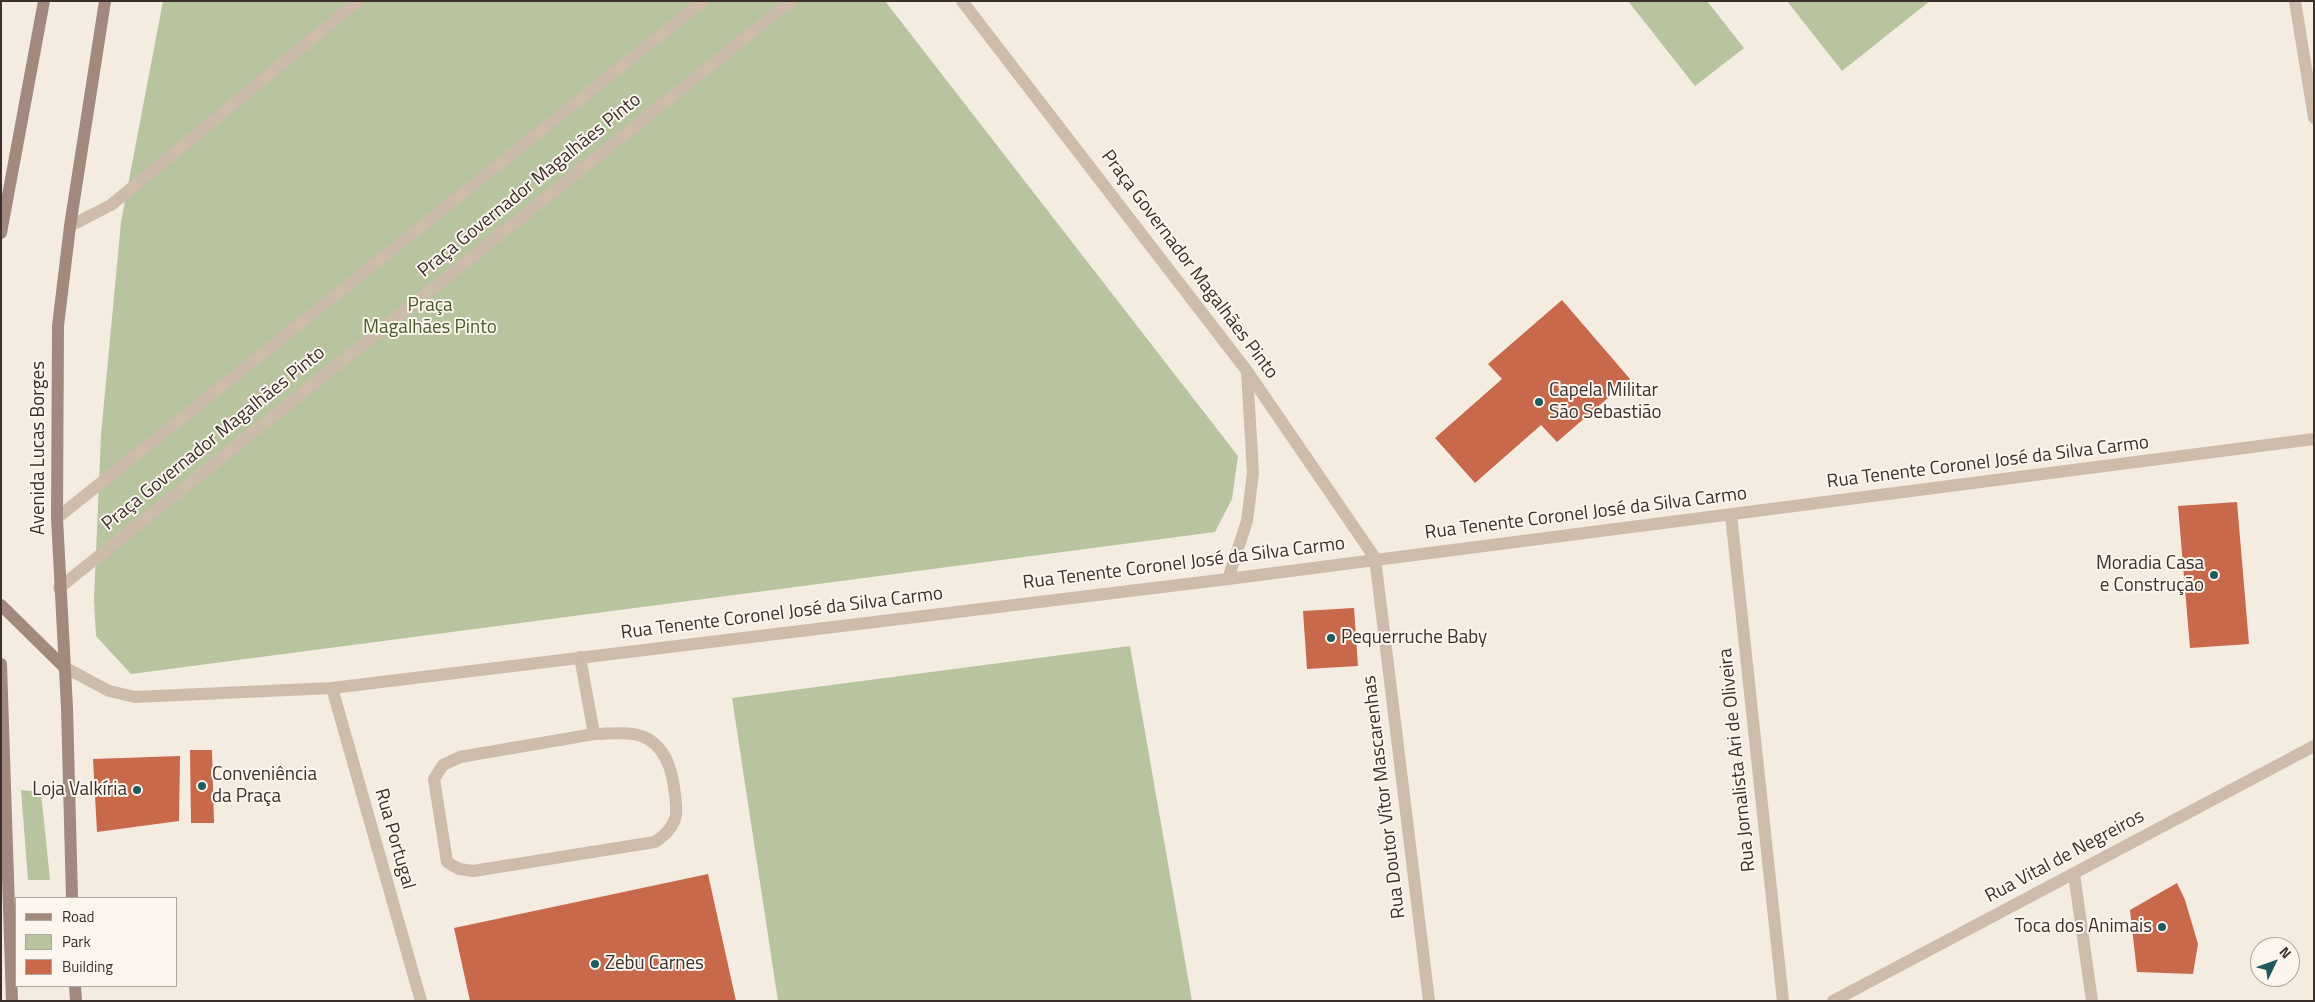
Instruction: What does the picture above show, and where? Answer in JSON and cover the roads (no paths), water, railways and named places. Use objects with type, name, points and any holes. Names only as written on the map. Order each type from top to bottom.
[{"type":"street","points":[[1,234],[44,1]]},
{"type":"street","name":"Avenida Lucas Borges","points":[[72,897],[57,518],[58,326],[70,226],[105,1]]},
{"type":"street","points":[[70,226],[112,205],[358,1]]},
{"type":"street","name":"Praça Governador Magalhães Pinto","points":[[57,518],[703,1]]},
{"type":"street","name":"Praça Governador Magalhães Pinto","points":[[59,588],[791,1]]},
{"type":"street","name":"Praça Governador Magalhães Pinto","points":[[962,1],[1247,371],[1375,558]]},
{"type":"street","points":[[2295,1],[2314,118]]},
{"type":"street","points":[[1228,579],[1246,521],[1253,473],[1247,371]]},
{"type":"street","name":"Rua Tenente Coronel José da Silva Carmo","points":[[64,667],[109,691],[135,697],[332,688],[1228,579],[1375,558],[1731,515],[2314,439]]},
{"type":"street","name":"Rua Jornalista Ari de Oliveira","points":[[1731,515],[1783,1001]]},
{"type":"street","name":"Rua Doutor Vítor Mascarenhas","points":[[1375,558],[1429,1001]]},
{"type":"street","points":[[1,605],[64,667]]},
{"type":"street","points":[[580,657],[594,734]]},
{"type":"street","points":[[1,664],[12,1001]]},
{"type":"street","name":"Rua Portugal","points":[[332,688],[421,1001]]},
{"type":"street","points":[[594,734],[637,734],[649,739],[662,752],[672,773],[675,794],[676,818],[668,833],[655,842],[473,870],[459,869],[447,862],[434,779],[443,765],[460,757],[594,734]]},
{"type":"street","name":"Rua Vital de Negreiros","points":[[1833,1001],[2314,746]]},
{"type":"street","points":[[2074,874],[2092,1001]]},
{"type":"street","points":[[75,987],[76,1001]]},
{"type":"place","name":"Capela Militar São Sebastião","points":[[1539,402]]},
{"type":"place","name":"Moradia Casa e Construção","points":[[2214,575]]},
{"type":"place","name":"Pequerruche Baby","points":[[1331,638]]},
{"type":"place","name":"Conveniência da Praça","points":[[202,786]]},
{"type":"place","name":"Loja Valkíria","points":[[137,790]]},
{"type":"place","name":"Toca dos Animais","points":[[2162,927]]},
{"type":"place","name":"Zebu Carnes","points":[[595,964]]},
{"type":"park label","name":"Praça Magalhães Pinto","points":[[430,317]]}]
